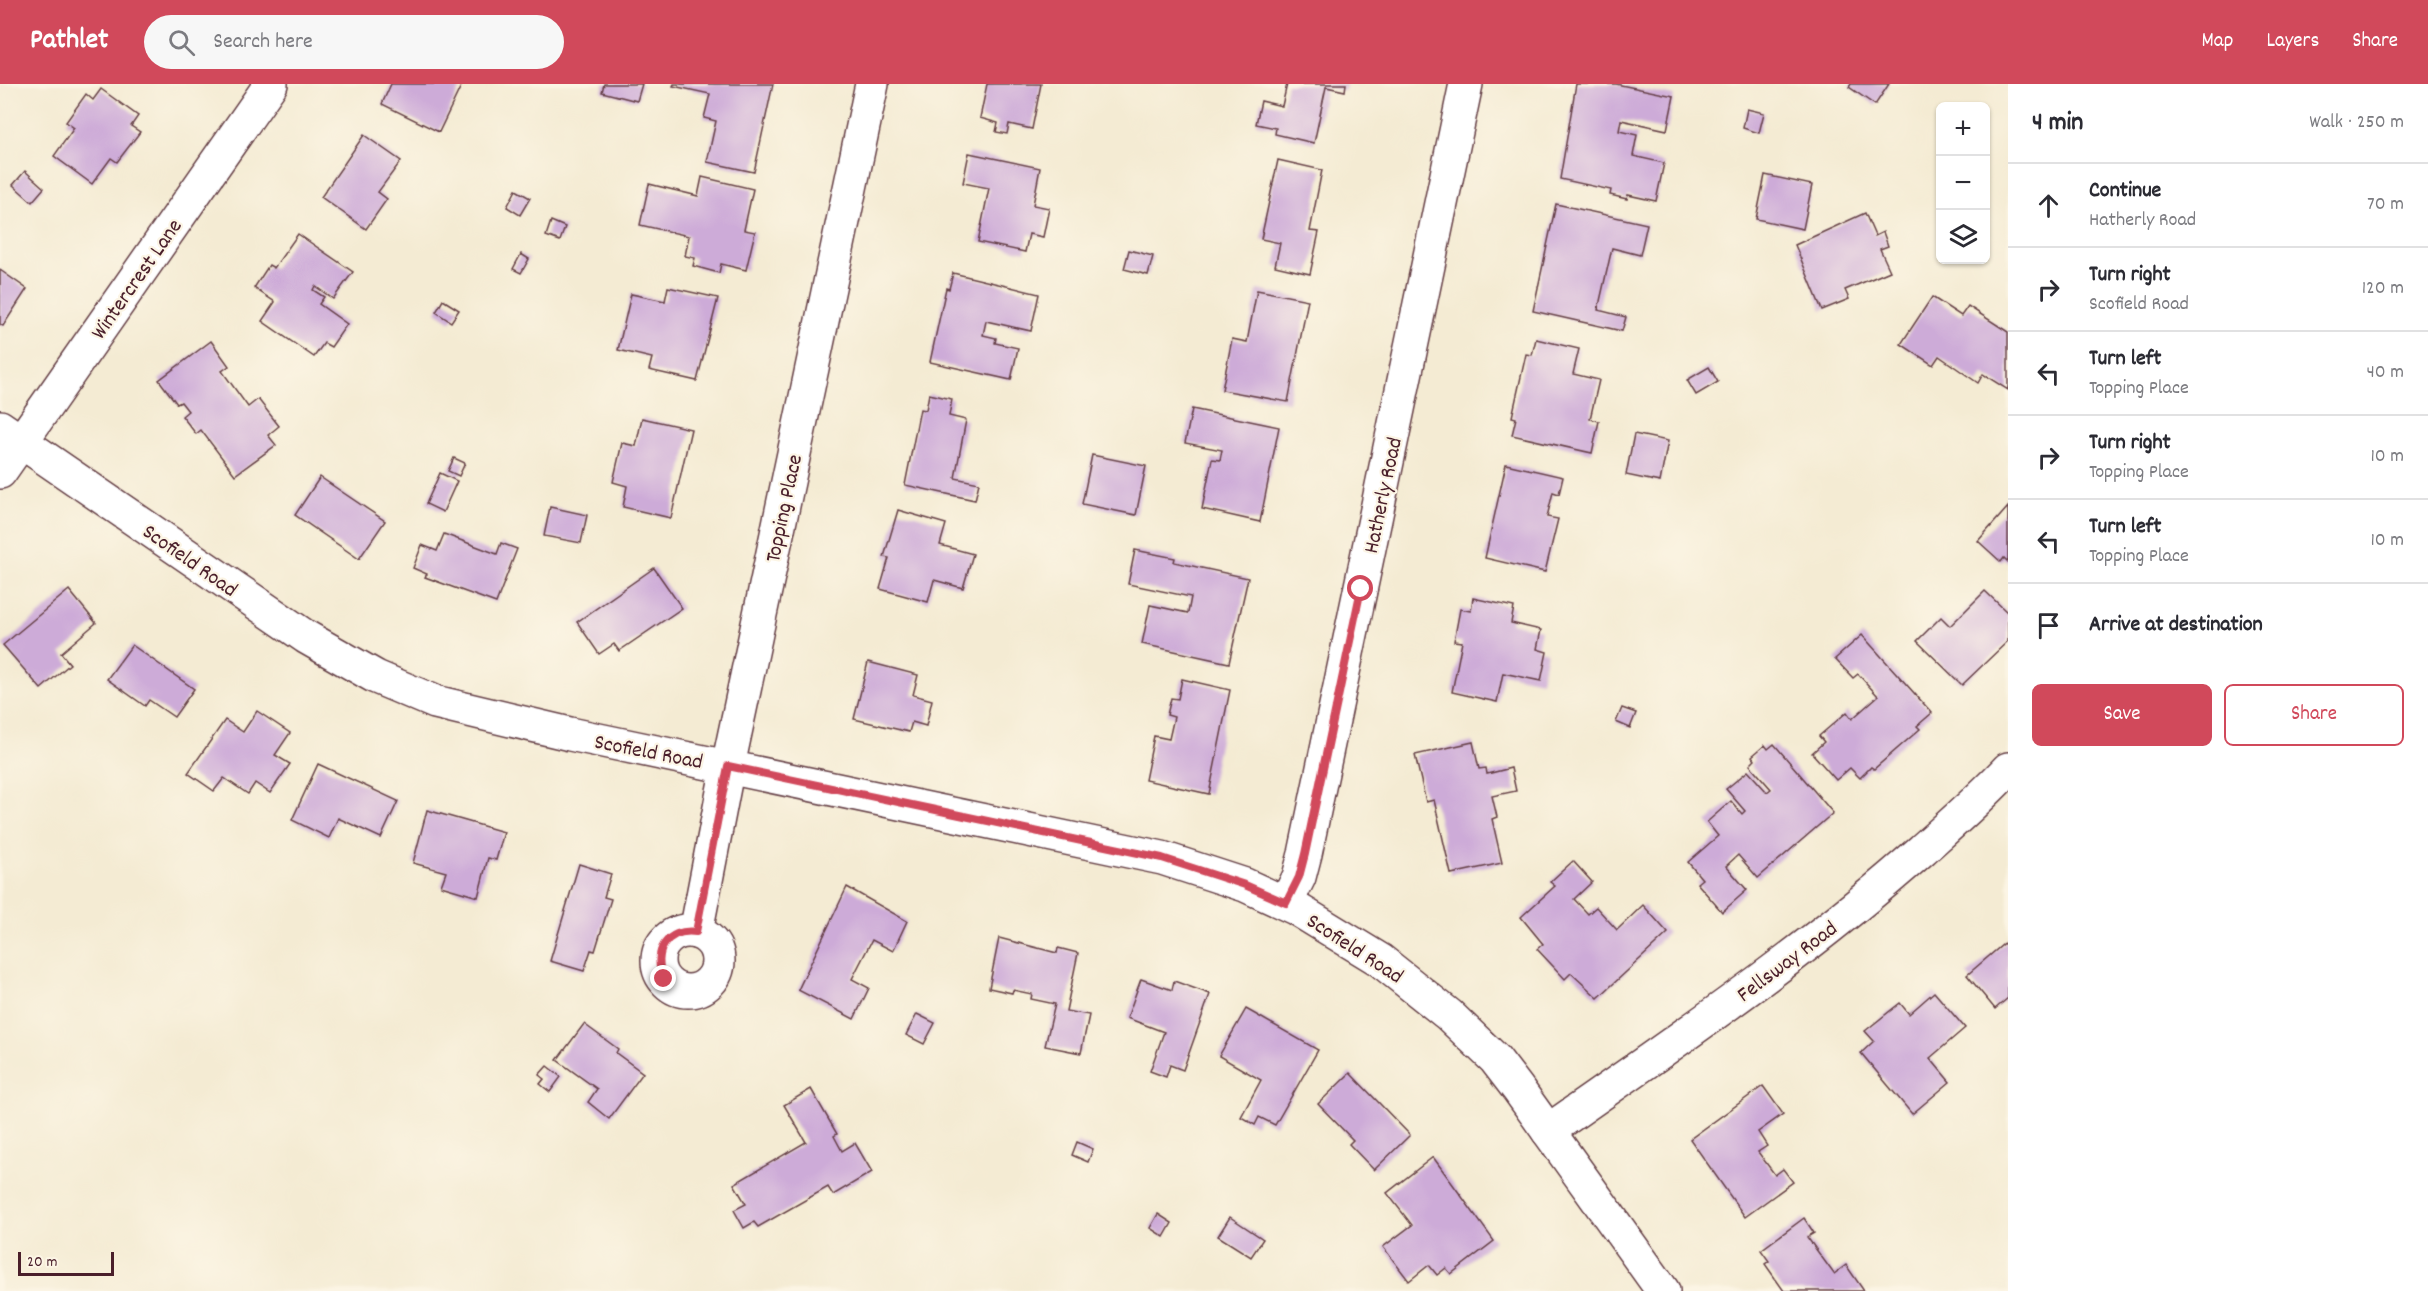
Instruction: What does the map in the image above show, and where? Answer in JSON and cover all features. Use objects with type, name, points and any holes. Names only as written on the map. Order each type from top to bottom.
[{"type":"street","name":"Wintercrest Lane","points":[[0,472],[10,434],[271,84]]},
{"type":"street","name":"Topping Place","points":[[696,932],[728,766],[872,84]]},
{"type":"street","name":"Hatherly Road","points":[[1286,903],[1299,877],[1305,854],[1466,84]]},
{"type":"street","name":"Scofield Road","points":[[10,434],[270,614],[376,677],[459,710],[1162,858],[1245,885],[1286,903],[1380,960],[1449,1015],[1496,1059],[1663,1291]]},
{"type":"street","name":"Fellsway Road","points":[[1548,1131],[1710,1018],[1816,939],[1913,858],[2008,769]]},
{"type":"building","points":[[391,84],[462,84],[439,132],[382,104]]},
{"type":"building","points":[[604,84],[642,84],[637,101],[602,92]]},
{"type":"building","points":[[674,84],[773,84],[754,172],[707,162],[716,121],[704,118],[710,94],[673,86]]},
{"type":"building","points":[[987,84],[1041,84],[1032,129],[1009,124],[1007,134],[996,132],[998,123],[980,118]]},
{"type":"building","points":[[1287,84],[1346,84],[1345,91],[1326,87],[1314,143],[1275,134],[1276,128],[1256,124],[1261,101],[1282,106]]},
{"type":"building","points":[[1576,84],[1616,84],[1674,96],[1667,130],[1621,120],[1619,131],[1637,135],[1633,156],[1664,163],[1656,201],[1628,195],[1627,199],[1610,195],[1611,190],[1560,179]]},
{"type":"building","points":[[1851,84],[1889,84],[1875,105],[1849,87]]},
{"type":"building","points":[[101,89],[138,116],[131,126],[140,132],[117,162],[111,158],[92,184],[54,156],[74,128],[66,122],[86,94],[93,100]]},
{"type":"building","points":[[1747,109],[1764,113],[1759,133],[1743,128]]},
{"type":"building","points":[[364,135],[401,161],[378,192],[387,199],[366,229],[321,197]]},
{"type":"building","points":[[969,153],[1040,168],[1033,205],[1049,208],[1043,237],[1029,234],[1025,252],[978,242],[989,188],[963,183]]},
{"type":"building","points":[[1278,160],[1322,170],[1310,231],[1319,232],[1310,274],[1275,266],[1280,243],[1261,239]]},
{"type":"building","points":[[25,171],[44,188],[32,202],[13,185]]},
{"type":"building","points":[[1765,175],[1812,185],[1803,229],[1756,219]]},
{"type":"building","points":[[702,177],[753,189],[744,230],[755,232],[746,270],[721,264],[719,273],[693,266],[695,258],[685,256],[689,236],[640,225],[649,184],[698,196]]},
{"type":"building","points":[[516,190],[530,198],[520,215],[507,207]]},
{"type":"building","points":[[1556,204],[1647,224],[1640,255],[1612,248],[1598,310],[1626,317],[1622,331],[1533,311]]},
{"type":"building","points":[[1865,213],[1875,236],[1883,232],[1888,246],[1880,249],[1890,271],[1845,290],[1849,299],[1822,310],[1795,245]]},
{"type":"building","points":[[551,221],[565,227],[560,241],[546,236]]},
{"type":"building","points":[[298,234],[353,272],[333,299],[315,286],[313,290],[324,297],[319,304],[347,324],[331,347],[324,343],[314,357],[262,321],[275,302],[254,288],[269,265],[274,268]]},
{"type":"building","points":[[1129,250],[1153,256],[1148,275],[1124,269]]},
{"type":"building","points":[[521,254],[529,259],[521,273],[513,269]]},
{"type":"building","points":[[0,270],[27,289],[3,326],[0,324]]},
{"type":"building","points":[[953,273],[1039,294],[1031,331],[986,321],[983,335],[996,338],[995,343],[1018,348],[1011,380],[930,362],[946,288],[949,289]]},
{"type":"building","points":[[668,287],[718,298],[697,381],[649,370],[652,358],[618,350],[631,294],[665,301]]},
{"type":"building","points":[[1257,290],[1308,300],[1288,402],[1222,390],[1232,339],[1247,342]]},
{"type":"building","points":[[1932,297],[1961,316],[1968,306],[2008,332],[2008,390],[1983,374],[1978,383],[1939,356],[1933,365],[1901,344]]},
{"type":"building","points":[[443,300],[459,310],[451,322],[436,312]]},
{"type":"building","points":[[1536,339],[1579,349],[1573,374],[1599,380],[1590,419],[1599,421],[1592,453],[1512,435],[1516,418],[1512,417],[1526,354],[1532,355]]},
{"type":"building","points":[[211,341],[229,366],[222,371],[248,407],[258,399],[279,426],[268,435],[276,445],[235,475],[201,430],[196,434],[182,416],[188,411],[181,402],[177,404],[159,380]]},
{"type":"building","points":[[1709,367],[1718,382],[1696,395],[1687,380]]},
{"type":"building","points":[[929,394],[952,399],[949,416],[966,420],[955,478],[979,483],[975,500],[905,485],[920,409],[926,410]]},
{"type":"building","points":[[1192,409],[1279,427],[1260,522],[1202,509],[1212,459],[1220,460],[1222,450],[1185,443]]},
{"type":"building","points":[[642,418],[691,429],[671,518],[623,507],[627,486],[613,482],[622,443],[636,446]]},
{"type":"building","points":[[1634,434],[1668,441],[1660,482],[1626,475]]},
{"type":"building","points":[[1092,455],[1146,466],[1136,515],[1082,504]]},
{"type":"building","points":[[454,458],[465,463],[459,476],[448,471]]},
{"type":"building","points":[[1506,464],[1563,477],[1559,494],[1553,492],[1547,517],[1558,519],[1545,572],[1485,558]]},
{"type":"building","points":[[440,473],[457,481],[443,512],[426,504]]},
{"type":"building","points":[[320,477],[385,521],[359,559],[295,515]]},
{"type":"building","points":[[550,507],[587,515],[581,543],[544,536]]},
{"type":"building","points":[[2008,507],[2008,562],[2004,558],[2001,562],[1978,541]]},
{"type":"building","points":[[898,510],[946,524],[940,545],[973,554],[963,588],[934,580],[928,602],[880,589],[889,558],[884,557]]},
{"type":"building","points":[[444,534],[497,554],[501,543],[517,549],[496,603],[425,577],[427,574],[413,568],[422,545],[437,551]]},
{"type":"building","points":[[1135,550],[1175,558],[1174,562],[1248,578],[1229,663],[1142,644],[1150,605],[1188,613],[1191,597],[1128,584]]},
{"type":"building","points":[[654,568],[682,608],[619,651],[614,644],[599,654],[577,622]]},
{"type":"building","points":[[69,590],[96,623],[61,653],[70,664],[41,689],[3,645]]},
{"type":"building","points":[[1985,591],[2008,613],[2008,641],[1962,685],[1917,641],[1941,617],[1950,626]]},
{"type":"building","points":[[1473,598],[1514,607],[1511,623],[1541,630],[1537,649],[1547,652],[1541,681],[1503,673],[1497,702],[1452,692],[1462,642],[1454,641],[1460,609],[1471,611]]},
{"type":"building","points":[[1862,635],[1932,713],[1917,726],[1920,729],[1874,769],[1871,767],[1860,778],[1850,768],[1836,780],[1812,753],[1824,742],[1819,736],[1847,712],[1852,719],[1878,696],[1858,674],[1853,678],[1835,659]]},
{"type":"building","points":[[132,645],[194,689],[174,717],[149,700],[145,706],[107,679]]},
{"type":"building","points":[[868,662],[918,675],[913,695],[932,700],[926,726],[912,722],[909,732],[854,719]]},
{"type":"building","points":[[1182,679],[1230,690],[1209,794],[1145,780],[1154,736],[1169,739],[1174,717],[1167,715],[1171,698],[1178,699]]},
{"type":"building","points":[[1622,708],[1636,713],[1630,728],[1616,722]]},
{"type":"building","points":[[257,711],[290,733],[275,755],[290,764],[270,793],[255,783],[248,794],[224,778],[214,791],[188,773],[225,720],[243,732]]},
{"type":"building","points":[[1473,742],[1479,769],[1486,768],[1487,774],[1511,768],[1516,791],[1492,796],[1497,817],[1492,819],[1502,863],[1451,874],[1434,800],[1426,802],[1415,755]]},
{"type":"building","points":[[1774,744],[1833,813],[1758,878],[1738,855],[1726,866],[1747,890],[1722,912],[1697,883],[1702,879],[1688,862],[1718,836],[1707,822],[1731,801],[1742,814],[1745,811],[1726,789],[1748,771],[1767,792],[1771,789],[1750,765],[1755,760],[1752,756],[1765,745],[1768,749]]},
{"type":"building","points":[[318,764],[398,801],[381,838],[338,818],[329,838],[292,820]]},
{"type":"building","points":[[427,810],[504,832],[496,860],[488,858],[478,897],[441,886],[446,872],[413,863]]},
{"type":"building","points":[[1573,861],[1592,882],[1574,899],[1588,914],[1596,907],[1617,930],[1643,905],[1668,933],[1598,998],[1571,973],[1565,979],[1537,949],[1543,944],[1521,917],[1555,886],[1550,882]]},
{"type":"building","points":[[579,864],[611,874],[604,897],[611,899],[595,951],[591,950],[584,971],[550,961]]},
{"type":"building","points":[[847,887],[907,921],[893,951],[872,940],[852,979],[869,988],[854,1019],[798,990]]},
{"type":"building","points":[[999,938],[1057,953],[1058,948],[1078,953],[1066,1011],[1089,1015],[1081,1053],[1045,1046],[1055,1004],[1031,999],[1032,994],[989,988]]},
{"type":"building","points":[[2008,940],[2008,998],[1995,1009],[1967,975]]},
{"type":"building","points":[[1141,979],[1172,990],[1174,981],[1210,994],[1183,1070],[1170,1065],[1166,1077],[1150,1071],[1164,1032],[1127,1018]]},
{"type":"building","points":[[1934,992],[1965,1028],[1930,1058],[1950,1082],[1912,1114],[1861,1053],[1874,1041],[1865,1031],[1900,1003],[1909,1014]]},
{"type":"building","points":[[1246,1009],[1318,1050],[1275,1125],[1259,1117],[1255,1125],[1241,1117],[1261,1080],[1219,1056]]},
{"type":"building","points":[[917,1014],[935,1023],[924,1044],[906,1035]]},
{"type":"building","points":[[584,1024],[618,1049],[616,1053],[643,1073],[609,1119],[588,1102],[597,1089],[557,1060]]},
{"type":"building","points":[[547,1066],[561,1077],[550,1092],[540,1084],[544,1079],[539,1075]]},
{"type":"building","points":[[1350,1073],[1410,1135],[1374,1170],[1349,1144],[1353,1140],[1318,1104]]},
{"type":"building","points":[[1763,1086],[1783,1114],[1758,1132],[1767,1146],[1758,1152],[1775,1175],[1783,1169],[1793,1182],[1745,1217],[1690,1139]]},
{"type":"building","points":[[811,1089],[837,1134],[834,1136],[842,1151],[855,1143],[872,1172],[833,1195],[828,1187],[758,1227],[754,1222],[744,1228],[734,1210],[746,1204],[734,1184],[806,1142],[784,1105]]},
{"type":"building","points":[[1077,1142],[1093,1149],[1088,1162],[1072,1155]]},
{"type":"building","points":[[1433,1157],[1494,1241],[1451,1274],[1446,1268],[1437,1275],[1429,1265],[1409,1281],[1383,1247],[1412,1225],[1387,1193]]},
{"type":"building","points":[[1158,1214],[1172,1223],[1164,1237],[1150,1228]]},
{"type":"building","points":[[1230,1217],[1263,1239],[1251,1257],[1218,1236]]},
{"type":"building","points":[[1804,1218],[1814,1233],[1807,1237],[1834,1274],[1846,1265],[1864,1291],[1784,1291],[1765,1264],[1769,1261],[1761,1250]]},
{"type":"route","points":[[664,979],[658,963],[658,955],[665,940],[680,932],[696,932],[728,766],[1162,858],[1245,885],[1286,903],[1299,877],[1305,854],[1361,589]]}]
